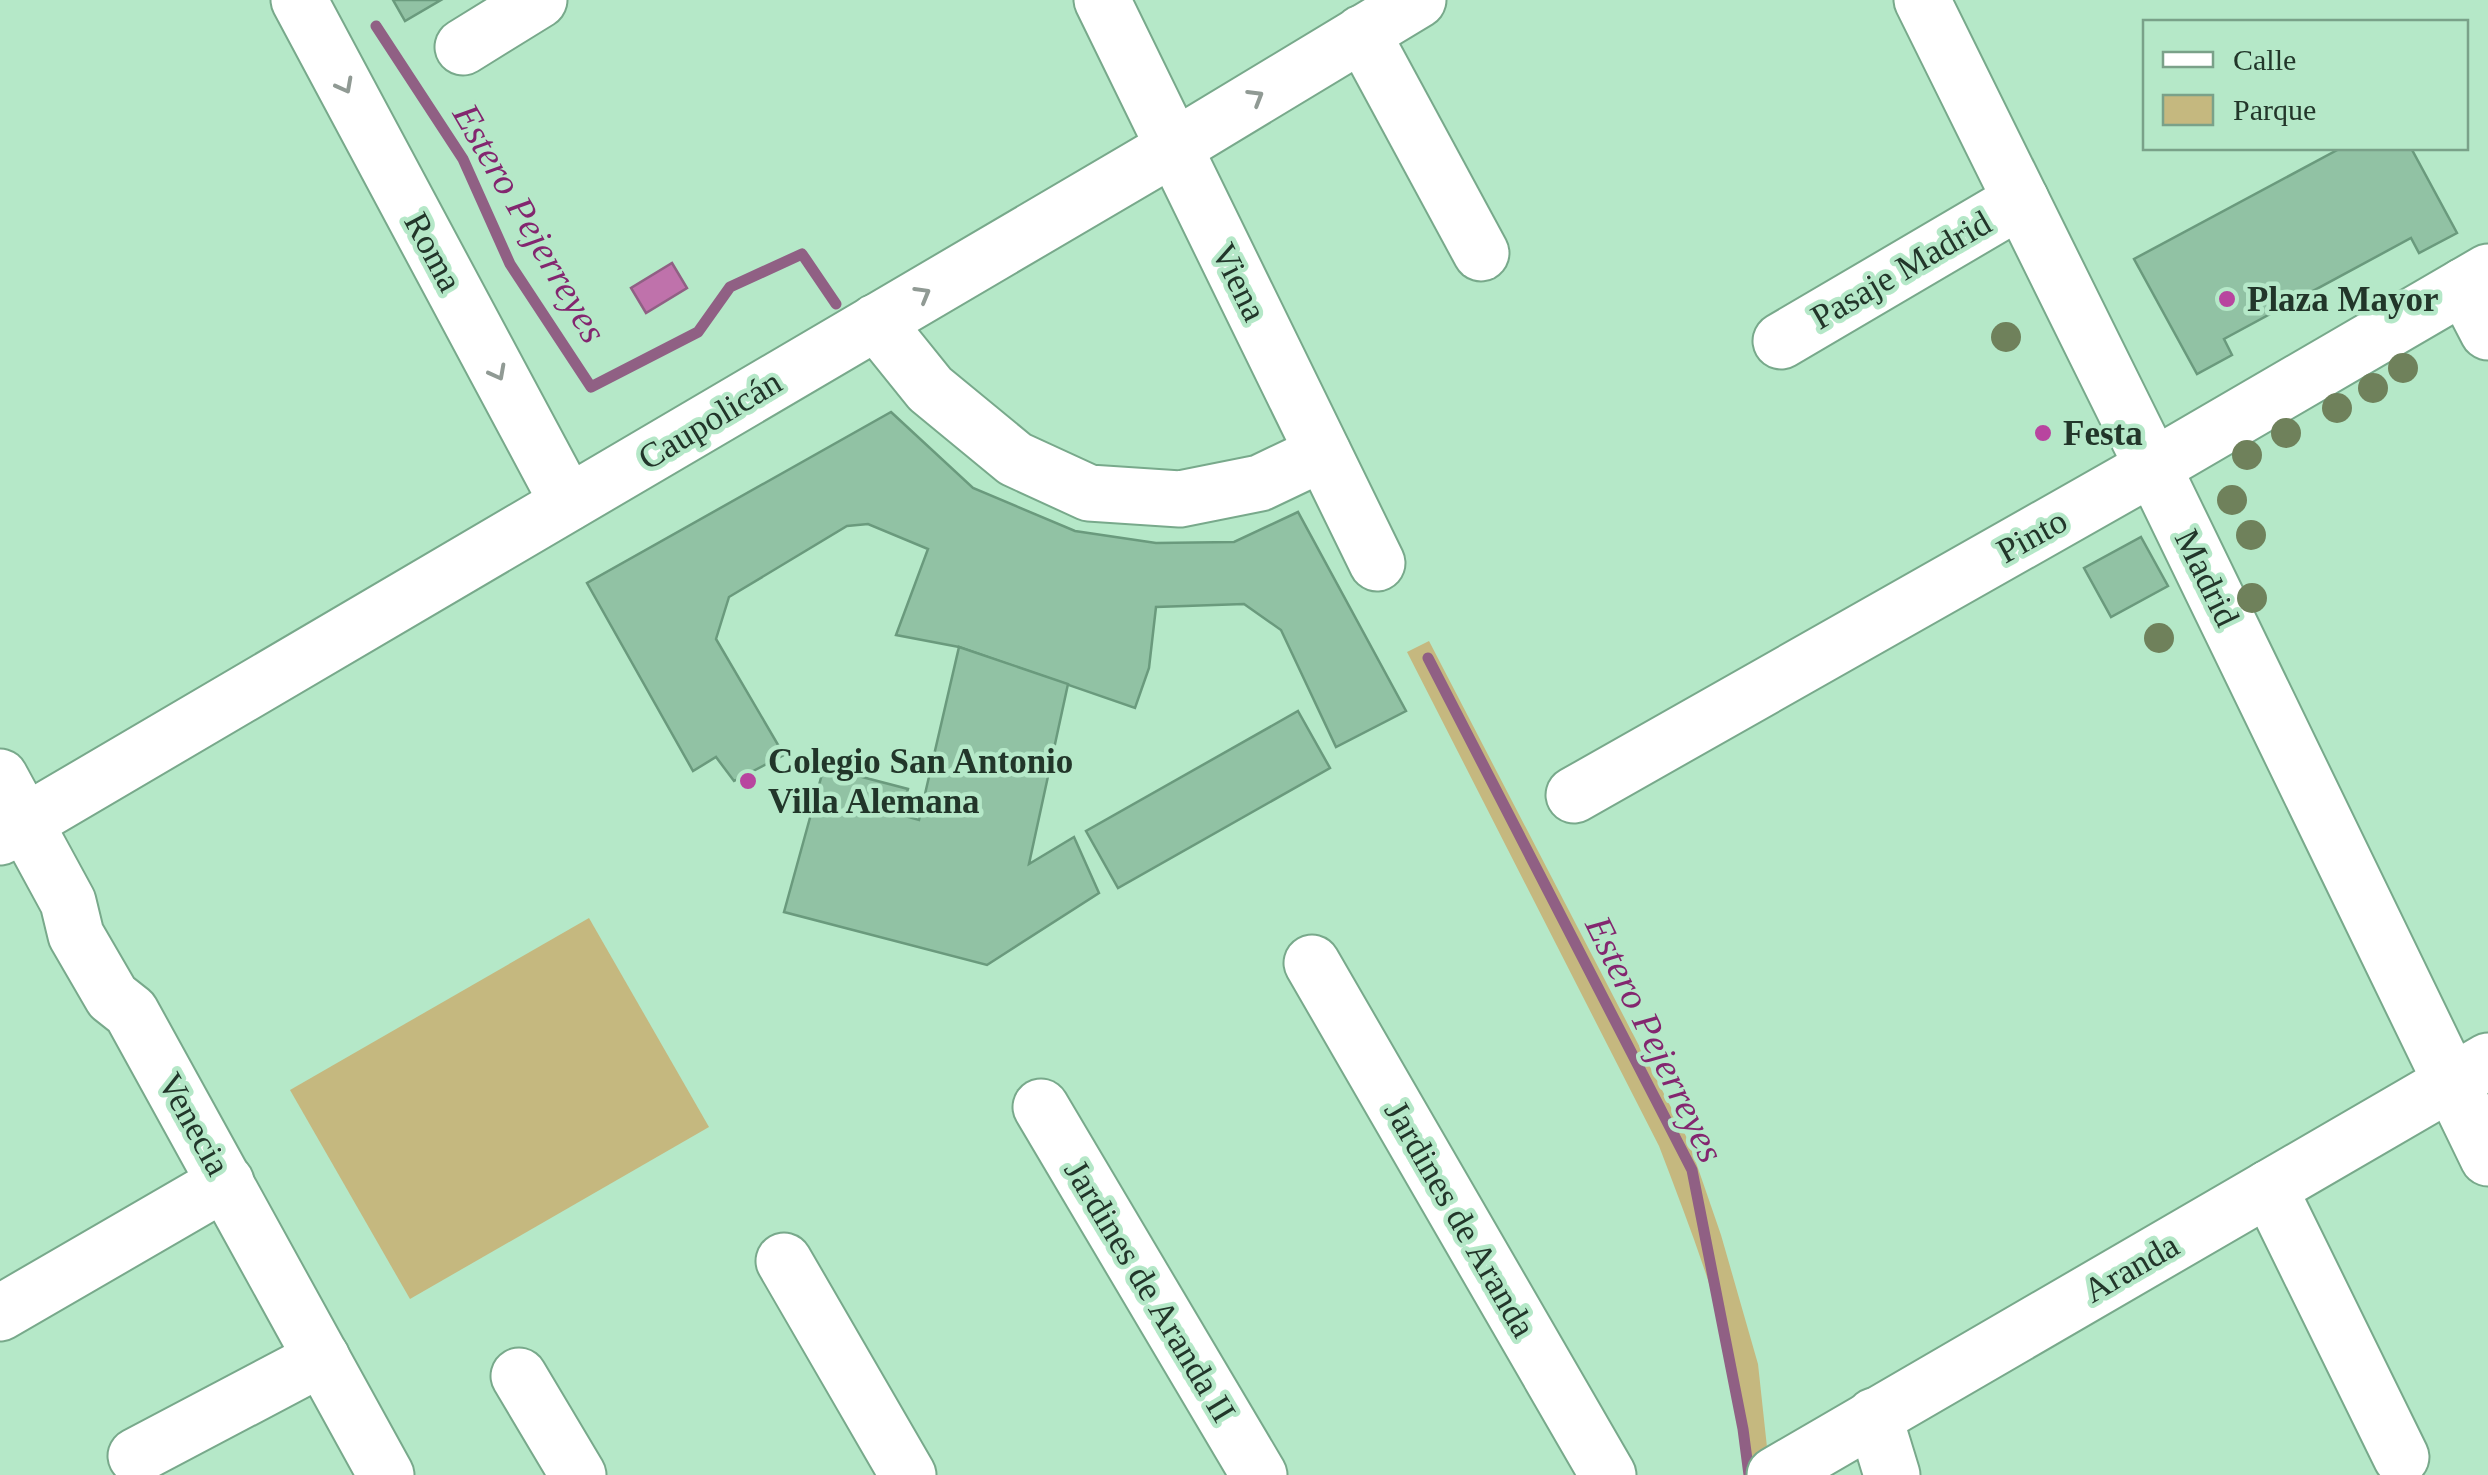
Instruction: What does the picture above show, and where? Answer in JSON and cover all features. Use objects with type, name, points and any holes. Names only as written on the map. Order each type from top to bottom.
[{"type":"street","name":"Roma","points":[[298,0],[568,504]]},
{"type":"street","points":[[463,47],[539,0]]},
{"type":"street","name":"Viena","points":[[1102,0],[1377,563]]},
{"type":"street","name":"Madrid","points":[[1922,0],[2154,467],[2470,1072],[2488,1158]]},
{"type":"street","name":"Caupolicán","points":[[8,812],[568,504],[1173,148],[1392,11]]},
{"type":"street","points":[[1392,11],[1481,253]]},
{"type":"street","name":"Pasaje Madrid","points":[[1781,341],[2021,200]]},
{"type":"street","name":"Pinto","points":[[1574,794],[2154,467],[2480,297]]},
{"type":"street","points":[[876,322],[930,389],[1015,459],[1088,493],[1180,500],[1260,483],[1323,453]]},
{"type":"street","name":"Venecia","points":[[8,812],[68,902],[76,935],[112,997],[131,1012],[386,1475]]},
{"type":"street","name":"Jardines de Aranda","points":[[1312,962],[1608,1475]]},
{"type":"street","name":"Aranda","points":[[1777,1474],[2470,1072]]},
{"type":"street","name":"Jardines de Aranda II","points":[[1041,1107],[1259,1475]]},
{"type":"street","points":[[0,1313],[226,1182]]},
{"type":"street","points":[[2269,1188],[2402,1457]]},
{"type":"street","points":[[784,1261],[908,1475]]},
{"type":"street","points":[[136,1456],[322,1358]]},
{"type":"street","points":[[519,1376],[578,1475]]},
{"type":"street","points":[[1874,1416],[1892,1475]]},
{"type":"green space","points":[[1429,641],[1689,1142],[1758,1364],[1770,1475],[1748,1475],[1738,1391],[1717,1307],[1659,1146],[1407,652]]},
{"type":"green space","points":[[589,918],[709,1127],[410,1299],[290,1090]]},
{"type":"shaded area","points":[[672,263],[687,288],[646,313],[631,288]]},
{"type":"building","points":[[393,0],[441,0],[405,21]]},
{"type":"building","name":"Plaza Mayor","points":[[2337,150],[2412,150],[2457,233],[2419,253],[2411,238],[2224,339],[2232,355],[2197,374],[2134,259]]},
{"type":"building","points":[[891,412],[973,488],[1075,531],[1156,543],[1234,542],[1298,512],[1406,711],[1336,747],[1281,630],[1244,604],[1156,607],[1149,668],[1135,708],[959,647],[896,635],[928,549],[868,524],[847,526],[729,597],[716,639],[784,755],[734,781],[716,757],[693,771],[587,583]]},
{"type":"building","points":[[2141,537],[2168,586],[2111,617],[2084,568]]},
{"type":"building","points":[[959,647],[1068,684],[1029,864],[1074,837],[1099,893],[987,965],[784,912],[824,767],[908,789],[901,815],[919,820]]},
{"type":"building","points":[[1298,711],[1330,768],[1118,888],[1086,831]]},
{"type":"waterway","name":"Estero Pejerreyes","points":[[376,26],[463,159],[510,264],[591,387],[698,332],[730,287],[802,254],[836,304]]},
{"type":"waterway","name":"Estero Pejerreyes","points":[[1428,658],[1692,1170],[1749,1475]]},
{"type":"place","name":"Plaza Mayor","points":[[2227,299]]},
{"type":"place","name":"Festa","points":[[2043,433]]},
{"type":"place","name":"Colegio San Antonio Villa Alemana","points":[[748,781]]}]
